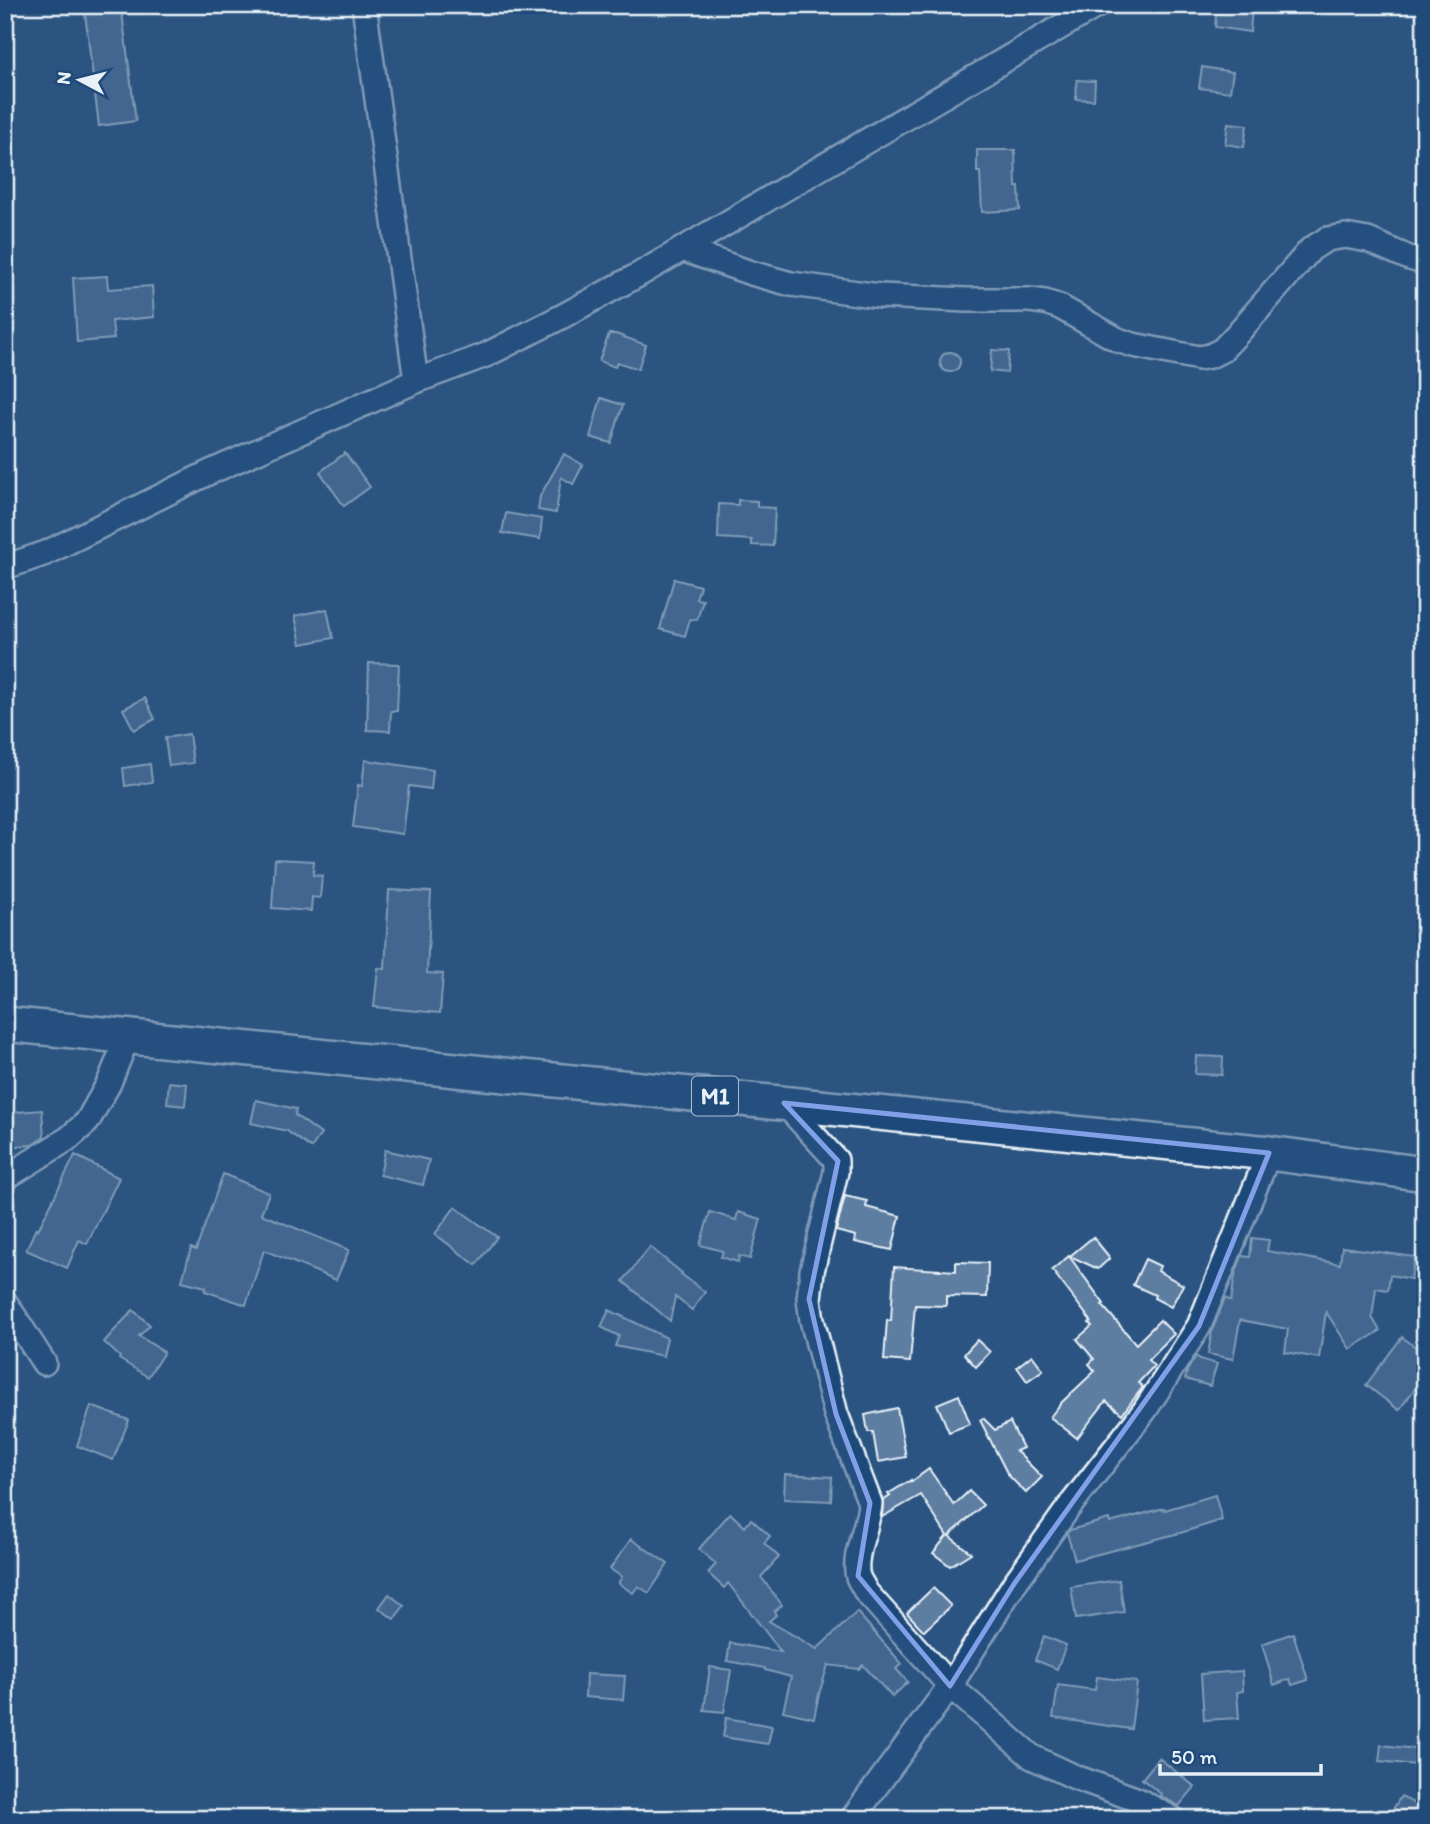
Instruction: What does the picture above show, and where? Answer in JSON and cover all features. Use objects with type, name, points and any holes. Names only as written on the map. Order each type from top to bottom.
[{"type":"highway","name":"M1","points":[[5,1024],[1269,1153],[1425,1174]]},
{"type":"street","points":[[364,5],[416,381]]},
{"type":"street","points":[[5,566],[46,553],[208,473],[416,381],[486,355],[572,311],[1098,5]]},
{"type":"street","points":[[682,249],[791,284],[880,296],[1045,302],[1060,307],[1118,340],[1199,358],[1210,356],[1222,349],[1311,249],[1327,239],[1345,236],[1368,240],[1425,262]]},
{"type":"street","points":[[5,1178],[69,1138],[87,1122],[109,1083],[128,1036]]},
{"type":"street","points":[[784,1103],[836,1160],[836,1172],[812,1271],[809,1299],[814,1332],[836,1414],[870,1503],[858,1557],[858,1576],[866,1592],[950,1686],[1032,1757],[1075,1777],[1138,1800],[1173,1819]]},
{"type":"street","points":[[852,1819],[950,1686],[1014,1584],[1069,1507],[1145,1410],[1199,1326],[1269,1153]]},
{"type":"street","points":[[5,1302],[44,1363]]},
{"type":"highlighted area","points":[[784,1103],[1269,1153],[1199,1326],[1014,1584],[950,1686],[858,1576],[870,1503],[836,1414],[809,1299],[838,1161]]},
{"type":"building","points":[[84,5],[121,5],[136,121],[99,126]]},
{"type":"building","points":[[1217,5],[1252,7],[1250,32],[1215,27]]},
{"type":"building","points":[[1202,67],[1233,72],[1230,92],[1199,88]]},
{"type":"building","points":[[1077,80],[1095,81],[1094,100],[1076,99]]},
{"type":"building","points":[[1228,123],[1247,125],[1244,147],[1225,144]]},
{"type":"building","points":[[977,150],[1015,150],[1020,210],[982,212]]},
{"type":"building","points":[[107,276],[108,289],[152,286],[154,317],[112,321],[114,339],[77,342],[73,278]]},
{"type":"building","points":[[609,334],[646,345],[638,369],[617,362],[615,367],[599,361]]},
{"type":"building","points":[[992,350],[1009,351],[1007,373],[990,371]]},
{"type":"building","points":[[946,352],[954,352],[960,362],[954,372],[946,372],[940,366],[940,358]]},
{"type":"building","points":[[601,398],[623,405],[611,443],[590,437]]},
{"type":"building","points":[[345,453],[370,487],[344,506],[320,472]]},
{"type":"building","points":[[564,454],[583,465],[573,484],[561,477],[556,513],[538,510],[540,496]]},
{"type":"building","points":[[738,500],[757,501],[757,507],[775,508],[773,546],[752,545],[752,540],[718,538],[719,504],[738,505]]},
{"type":"building","points":[[506,513],[542,519],[540,539],[502,533]]},
{"type":"building","points":[[674,579],[700,586],[696,599],[703,600],[697,620],[690,619],[685,636],[660,629]]},
{"type":"building","points":[[327,609],[333,638],[301,644],[295,616]]},
{"type":"building","points":[[369,663],[399,664],[397,711],[391,711],[390,731],[367,730]]},
{"type":"building","points":[[145,698],[155,719],[134,730],[123,709]]},
{"type":"building","points":[[189,734],[193,763],[169,766],[165,738]]},
{"type":"building","points":[[365,760],[433,770],[431,789],[409,786],[403,834],[353,827],[358,785],[362,786]]},
{"type":"building","points":[[150,764],[152,782],[125,786],[123,768]]},
{"type":"building","points":[[275,859],[314,861],[313,875],[322,876],[320,898],[312,897],[311,911],[272,908]]},
{"type":"building","points":[[389,890],[431,892],[427,973],[443,974],[440,1013],[374,1007],[378,968],[385,969]]},
{"type":"building","points":[[1196,1056],[1223,1057],[1222,1075],[1195,1074]]},
{"type":"building","points":[[169,1082],[187,1084],[185,1106],[167,1104]]},
{"type":"building","points":[[256,1100],[296,1109],[295,1115],[321,1134],[311,1148],[287,1131],[251,1123]]},
{"type":"building","points":[[42,1110],[44,1137],[32,1145],[5,1147],[5,1113]]},
{"type":"building","points":[[385,1150],[429,1160],[423,1185],[380,1175]]},
{"type":"building","points":[[75,1155],[119,1178],[87,1244],[79,1240],[67,1268],[26,1250]]},
{"type":"building","points":[[223,1174],[269,1193],[261,1214],[349,1250],[336,1280],[264,1250],[246,1305],[205,1291],[206,1287],[182,1281],[191,1248],[196,1250]]},
{"type":"building","points":[[845,1196],[867,1201],[866,1207],[900,1216],[892,1250],[855,1242],[856,1236],[836,1231]]},
{"type":"building","points":[[455,1207],[497,1237],[476,1265],[435,1234]]},
{"type":"building","points":[[710,1212],[736,1220],[738,1212],[761,1219],[750,1259],[739,1256],[738,1262],[721,1257],[723,1251],[700,1245]]},
{"type":"building","points":[[1093,1237],[1110,1258],[1098,1269],[1070,1256]]},
{"type":"building","points":[[1252,1238],[1269,1240],[1267,1251],[1340,1264],[1342,1247],[1415,1257],[1411,1279],[1390,1275],[1388,1290],[1376,1288],[1372,1317],[1380,1331],[1350,1349],[1326,1312],[1319,1358],[1285,1352],[1288,1329],[1240,1320],[1233,1359],[1208,1354],[1212,1331],[1225,1298],[1231,1301],[1235,1275],[1242,1256],[1250,1257]]},
{"type":"building","points":[[650,1247],[705,1292],[692,1310],[675,1297],[670,1321],[623,1281]]},
{"type":"building","points":[[1069,1256],[1104,1304],[1102,1305],[1136,1344],[1160,1320],[1174,1334],[1148,1360],[1154,1366],[1138,1383],[1143,1387],[1122,1414],[1106,1401],[1077,1438],[1050,1417],[1095,1371],[1089,1364],[1094,1359],[1077,1339],[1092,1326],[1089,1323],[1091,1321],[1052,1270]]},
{"type":"building","points":[[1145,1259],[1160,1266],[1158,1271],[1183,1285],[1171,1307],[1154,1298],[1155,1295],[1133,1285]]},
{"type":"building","points":[[956,1262],[988,1263],[987,1297],[946,1296],[946,1306],[915,1305],[910,1362],[884,1360],[887,1320],[891,1321],[894,1267],[956,1271]]},
{"type":"building","points":[[133,1310],[150,1325],[139,1336],[164,1352],[148,1377],[119,1359],[104,1342]]},
{"type":"building","points":[[609,1310],[667,1338],[663,1356],[615,1346],[619,1336],[601,1327]]},
{"type":"building","points":[[1402,1337],[1425,1354],[1425,1375],[1399,1410],[1366,1385]]},
{"type":"building","points":[[977,1340],[990,1352],[976,1367],[964,1354]]},
{"type":"building","points":[[1032,1355],[1043,1370],[1027,1381],[1017,1367]]},
{"type":"building","points":[[1196,1356],[1217,1364],[1210,1386],[1185,1379]]},
{"type":"building","points":[[959,1395],[970,1424],[949,1432],[937,1404]]},
{"type":"building","points":[[91,1406],[129,1420],[113,1460],[77,1446]]},
{"type":"building","points":[[897,1408],[906,1457],[878,1462],[873,1432],[868,1432],[865,1415]]},
{"type":"building","points":[[983,1418],[995,1430],[1010,1422],[1023,1448],[1016,1451],[1042,1477],[1026,1493],[1008,1475],[980,1420]]},
{"type":"building","points":[[929,1469],[954,1505],[969,1491],[983,1505],[949,1536],[971,1553],[950,1566],[933,1553],[947,1536],[921,1495],[882,1517],[883,1501],[890,1496],[888,1494]]},
{"type":"building","points":[[785,1474],[832,1477],[831,1501],[784,1499]]},
{"type":"building","points":[[1215,1495],[1222,1520],[1075,1560],[1067,1533],[1070,1530],[1109,1519],[1110,1523],[1164,1508],[1165,1510]]},
{"type":"building","points":[[730,1513],[745,1527],[751,1519],[770,1536],[764,1543],[779,1557],[761,1577],[782,1605],[774,1611],[776,1615],[769,1621],[817,1649],[857,1612],[902,1664],[896,1669],[908,1682],[892,1697],[863,1665],[859,1669],[828,1665],[814,1718],[783,1711],[791,1677],[765,1668],[727,1661],[730,1643],[781,1652],[728,1583],[724,1588],[708,1573],[716,1564],[699,1549]]},
{"type":"building","points":[[631,1539],[668,1564],[649,1593],[638,1586],[633,1593],[618,1583],[622,1577],[610,1569]]},
{"type":"building","points":[[1119,1580],[1124,1612],[1076,1619],[1071,1587]]},
{"type":"building","points":[[933,1588],[951,1606],[924,1631],[907,1613]]},
{"type":"building","points":[[389,1594],[404,1606],[394,1619],[379,1608]]},
{"type":"building","points":[[1293,1633],[1308,1680],[1292,1685],[1290,1679],[1274,1685],[1262,1644]]},
{"type":"building","points":[[1044,1636],[1066,1645],[1057,1669],[1035,1660]]},
{"type":"building","points":[[710,1667],[731,1670],[724,1712],[704,1710]]},
{"type":"building","points":[[1242,1671],[1243,1691],[1237,1692],[1239,1718],[1204,1720],[1201,1674]]},
{"type":"building","points":[[586,1674],[625,1676],[623,1700],[585,1697]]},
{"type":"building","points":[[1097,1677],[1137,1682],[1131,1729],[1053,1718],[1058,1685],[1095,1690]]},
{"type":"building","points":[[726,1718],[772,1726],[768,1744],[723,1737]]},
{"type":"building","points":[[1381,1745],[1425,1750],[1425,1766],[1379,1761]]},
{"type":"building","points":[[1159,1758],[1195,1787],[1179,1806],[1160,1796],[1161,1794],[1142,1779]]},
{"type":"building","points":[[1401,1796],[1425,1810],[1425,1819],[1387,1819]]}]
